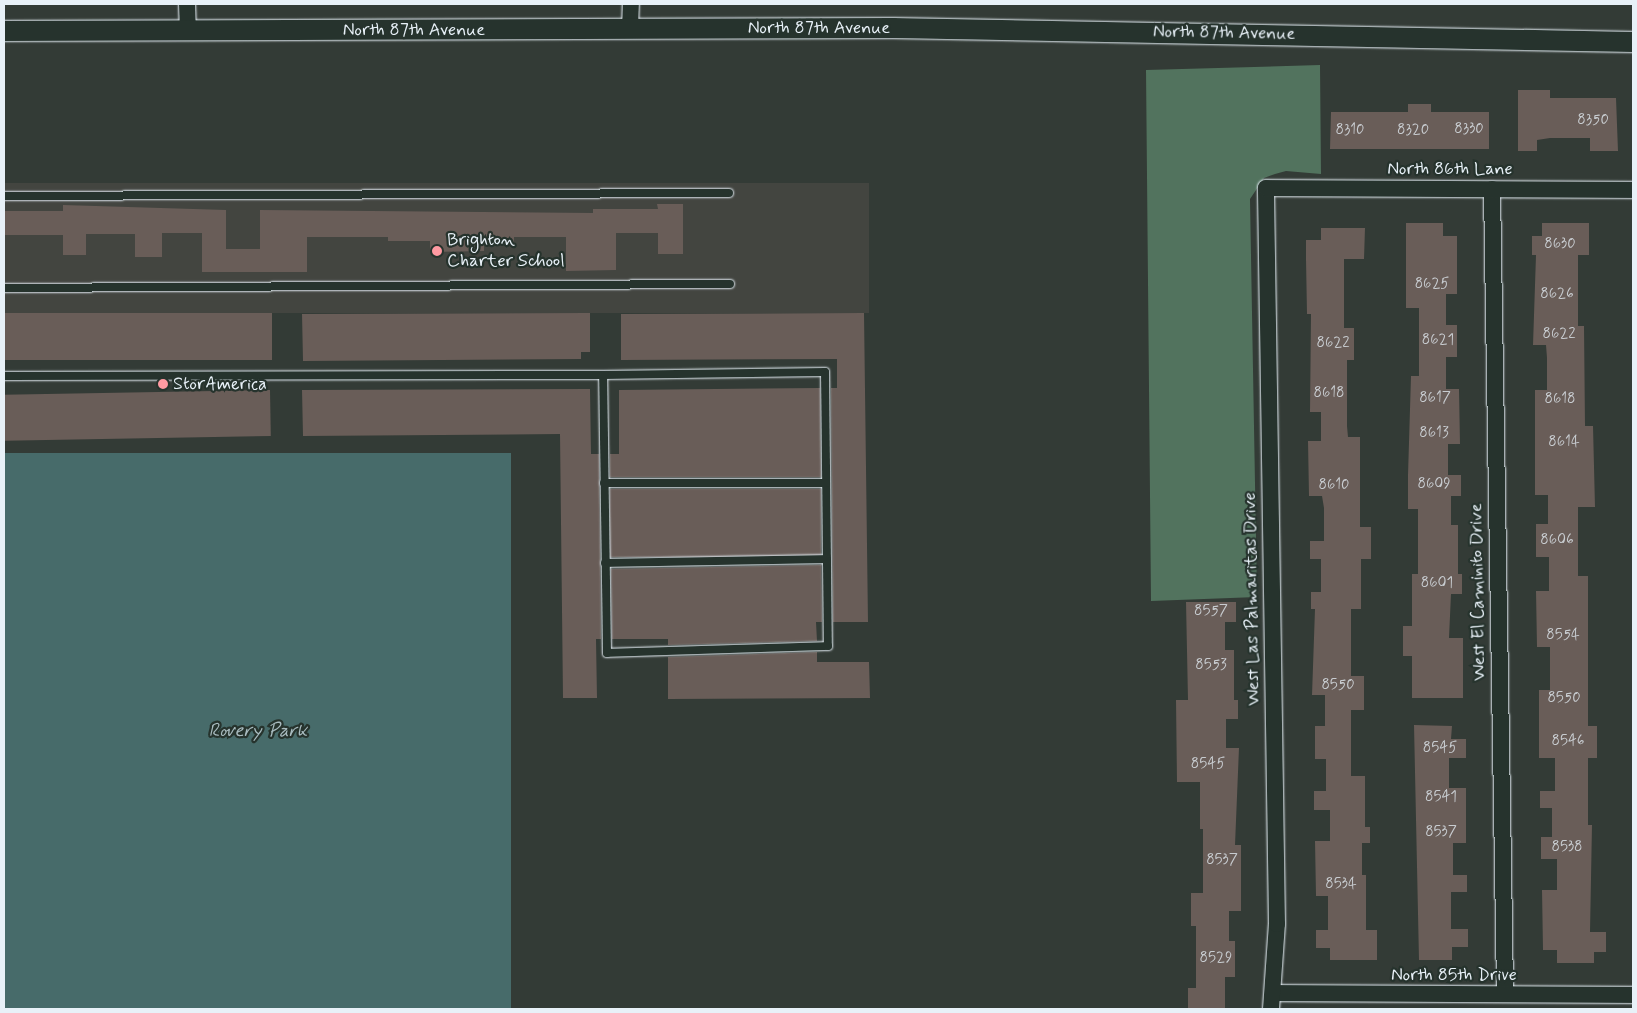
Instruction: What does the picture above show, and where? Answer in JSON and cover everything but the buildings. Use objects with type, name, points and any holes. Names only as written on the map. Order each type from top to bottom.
[{"type":"street","points":[[187,4],[188,31]]},
{"type":"street","points":[[630,29],[631,4]]},
{"type":"street","name":"North 87th Avenue","points":[[4,31],[942,28],[1633,42]]},
{"type":"street","name":"North 86th Lane","points":[[1266,188],[1633,190]]},
{"type":"street","name":"West Las Palmaritas Drive","points":[[1266,188],[1277,924],[1273,1001]]},
{"type":"street","name":"West El Caminito Drive","points":[[1492,189],[1505,994]]},
{"type":"street","name":"North 85th Drive","points":[[1273,1001],[1505,994],[1633,995]]},
{"type":"lane","points":[[4,196],[729,193]]},
{"type":"lane","points":[[4,288],[730,284]]},
{"type":"lane","points":[[4,376],[603,375],[825,372],[828,646],[607,653],[603,375]]},
{"type":"lane","points":[[604,483],[826,483]]},
{"type":"lane","points":[[605,564],[827,559]]},
{"type":"shaded area","name":"Brighton Charter School","points":[[4,183],[869,183],[869,313],[4,313]]},
{"type":"green space","points":[[1320,65],[1321,174],[1286,171],[1275,174],[1264,178],[1250,199],[1257,597],[1151,601],[1146,70]]},
{"type":"water","name":"Rovery Park","points":[[4,453],[511,453],[511,1009],[4,1009]]},
{"type":"place","name":"Brighton Charter School","points":[[437,251]]},
{"type":"place","name":"StorAmerica","points":[[163,384]]}]
